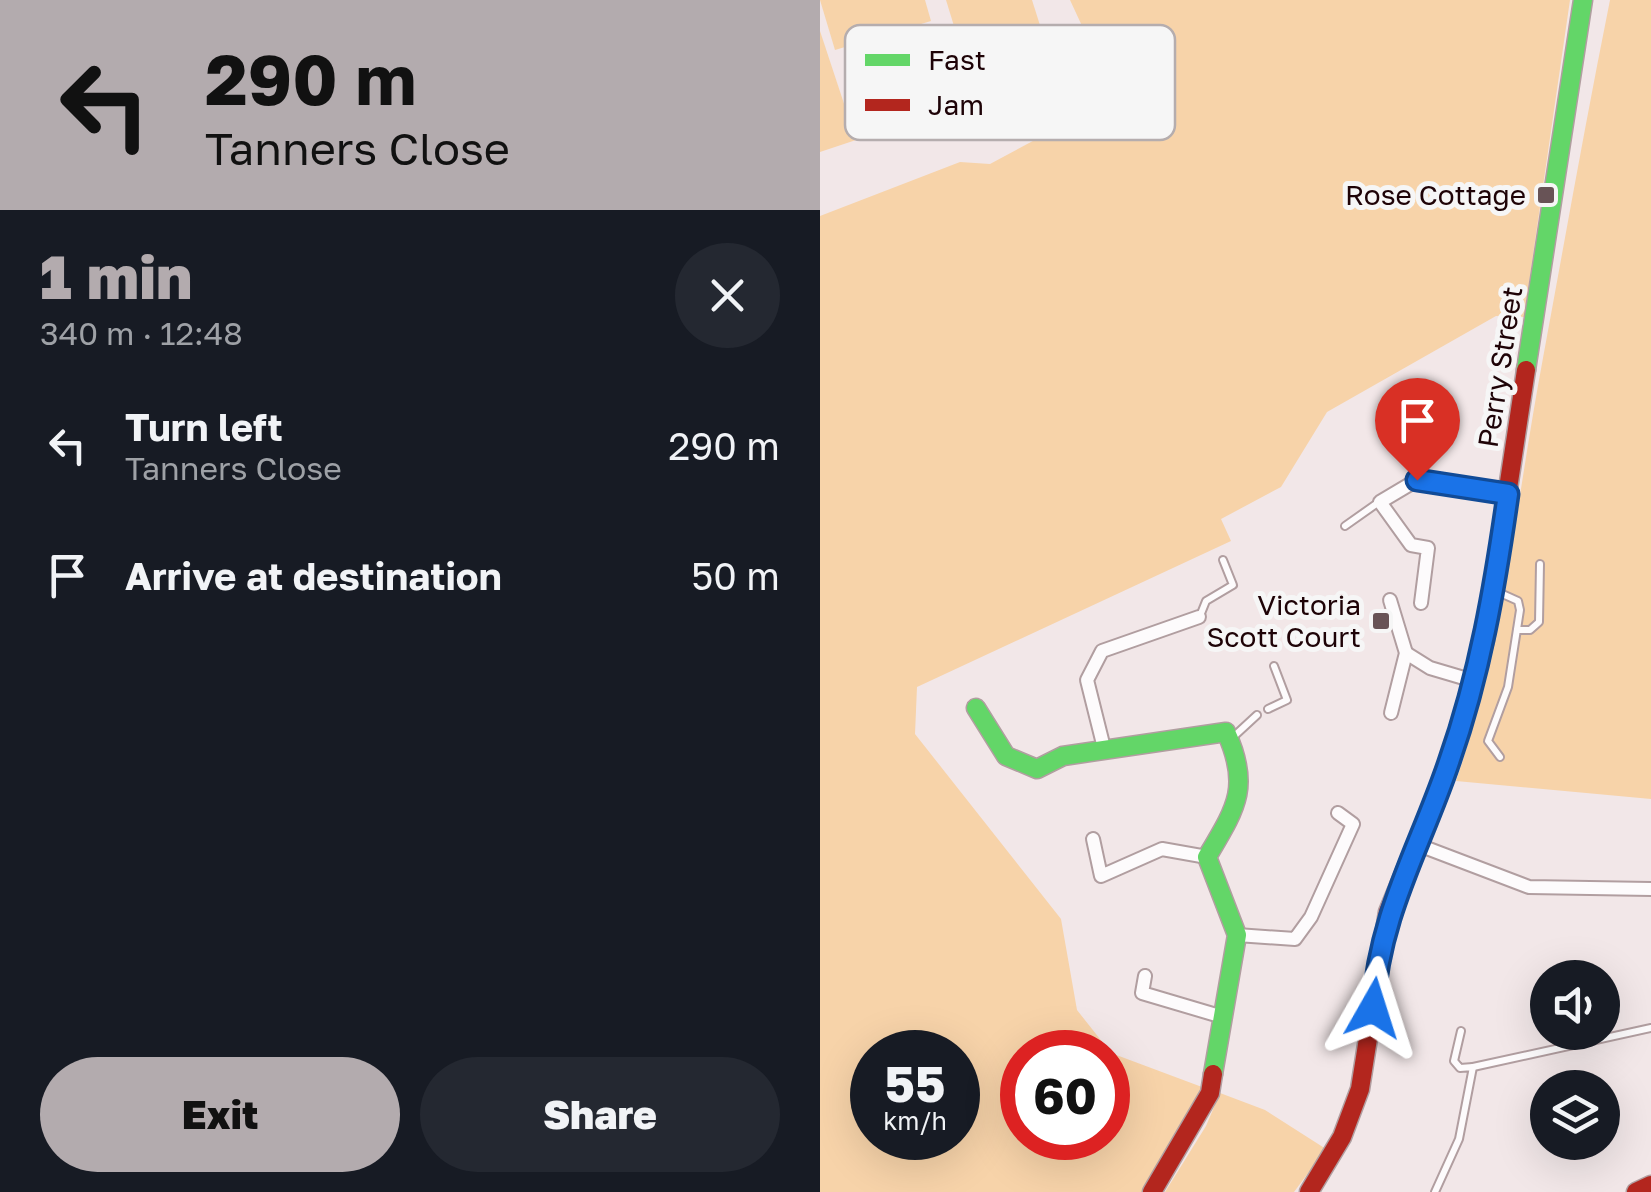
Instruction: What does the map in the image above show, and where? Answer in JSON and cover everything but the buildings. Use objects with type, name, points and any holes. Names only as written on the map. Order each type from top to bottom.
[{"type":"main road","name":"Perry Street","points":[[1310,1192],[1342,1137],[1360,1089],[1380,946],[1397,885],[1416,844],[1474,682],[1494,592],[1583,0]]},
{"type":"main road","points":[[976,708],[1006,756],[1037,769],[1063,756],[1226,732],[1242,762],[1242,796],[1207,857],[1237,934],[1210,1094],[1152,1192]]},
{"type":"main road","points":[[1636,1192],[1651,1185]]},
{"type":"street","points":[[1422,603],[1428,548],[1411,545],[1380,502],[1417,480],[1508,494]]},
{"type":"street","points":[[1390,600],[1406,653],[1392,713]]},
{"type":"street","points":[[1104,748],[1088,680],[1102,651],[1199,617]]},
{"type":"street","points":[[1406,653],[1430,668],[1474,682]]},
{"type":"street","points":[[1237,934],[1295,939],[1311,916],[1353,824],[1338,813]]},
{"type":"street","points":[[1093,839],[1102,876],[1162,848],[1207,857]]},
{"type":"street","points":[[1416,844],[1529,888],[1651,889]]},
{"type":"street","points":[[1145,976],[1142,993],[1222,1017]]},
{"type":"lane","points":[[1345,526],[1380,502]]},
{"type":"lane","points":[[1199,617],[1206,600],[1232,584],[1223,560]]},
{"type":"lane","points":[[1518,630],[1530,630],[1539,622],[1540,564]]},
{"type":"lane","points":[[1494,592],[1518,601],[1518,630],[1508,687],[1488,742],[1500,757]]},
{"type":"lane","points":[[1268,709],[1287,700],[1274,666]]},
{"type":"lane","points":[[1230,740],[1257,716]]},
{"type":"lane","points":[[1461,1031],[1454,1062],[1460,1068],[1651,1028]]},
{"type":"lane","points":[[1434,1192],[1458,1139],[1473,1067]]},
{"type":"shaded area","points":[[820,0],[925,0],[931,21],[918,25],[845,25],[845,47],[835,50]]},
{"type":"shaded area","points":[[946,0],[1032,0],[1040,25],[954,25]]},
{"type":"shaded area","points":[[1070,0],[1570,0],[1524,317],[1496,316],[1327,412],[1281,487],[1221,519],[1231,541],[917,687],[915,734],[1061,919],[1077,1010],[1093,1030],[1000,1030],[1000,1160],[1130,1160],[1130,1060],[1202,1087],[1145,1192],[820,1192],[820,216],[960,162],[990,164],[1035,140],[1175,140],[1175,25],[1082,25]]},
{"type":"shaded area","points":[[1610,0],[1651,0],[1651,799],[1456,781],[1498,624]]},
{"type":"shaded area","points":[[820,31],[845,107],[845,140],[856,140],[820,152]]},
{"type":"shaded area","points":[[1220,1093],[1265,1110],[1326,1149],[1294,1192],[1165,1192],[1206,1126]]},
{"type":"traffic: fast","points":[[1526,370],[1583,0]]},
{"type":"traffic: fast","points":[[976,708],[1006,756],[1037,769],[1063,756],[1226,732],[1238,768],[1237,797],[1207,857],[1237,935],[1213,1074]]},
{"type":"traffic: jam","points":[[1309,1192],[1342,1137],[1360,1089],[1388,912],[1448,767],[1485,640],[1526,370]]},
{"type":"traffic: jam","points":[[1152,1192],[1210,1093],[1213,1074]]},
{"type":"traffic: jam","points":[[1636,1192],[1651,1185]]},
{"type":"place","name":"Rose Cottage","points":[[1546,195]]},
{"type":"place","name":"Victoria Scott Court","points":[[1381,621]]},
{"type":"route","points":[[1373,1008],[1388,912],[1434,805],[1474,682],[1494,592],[1508,494],[1417,480]]}]
